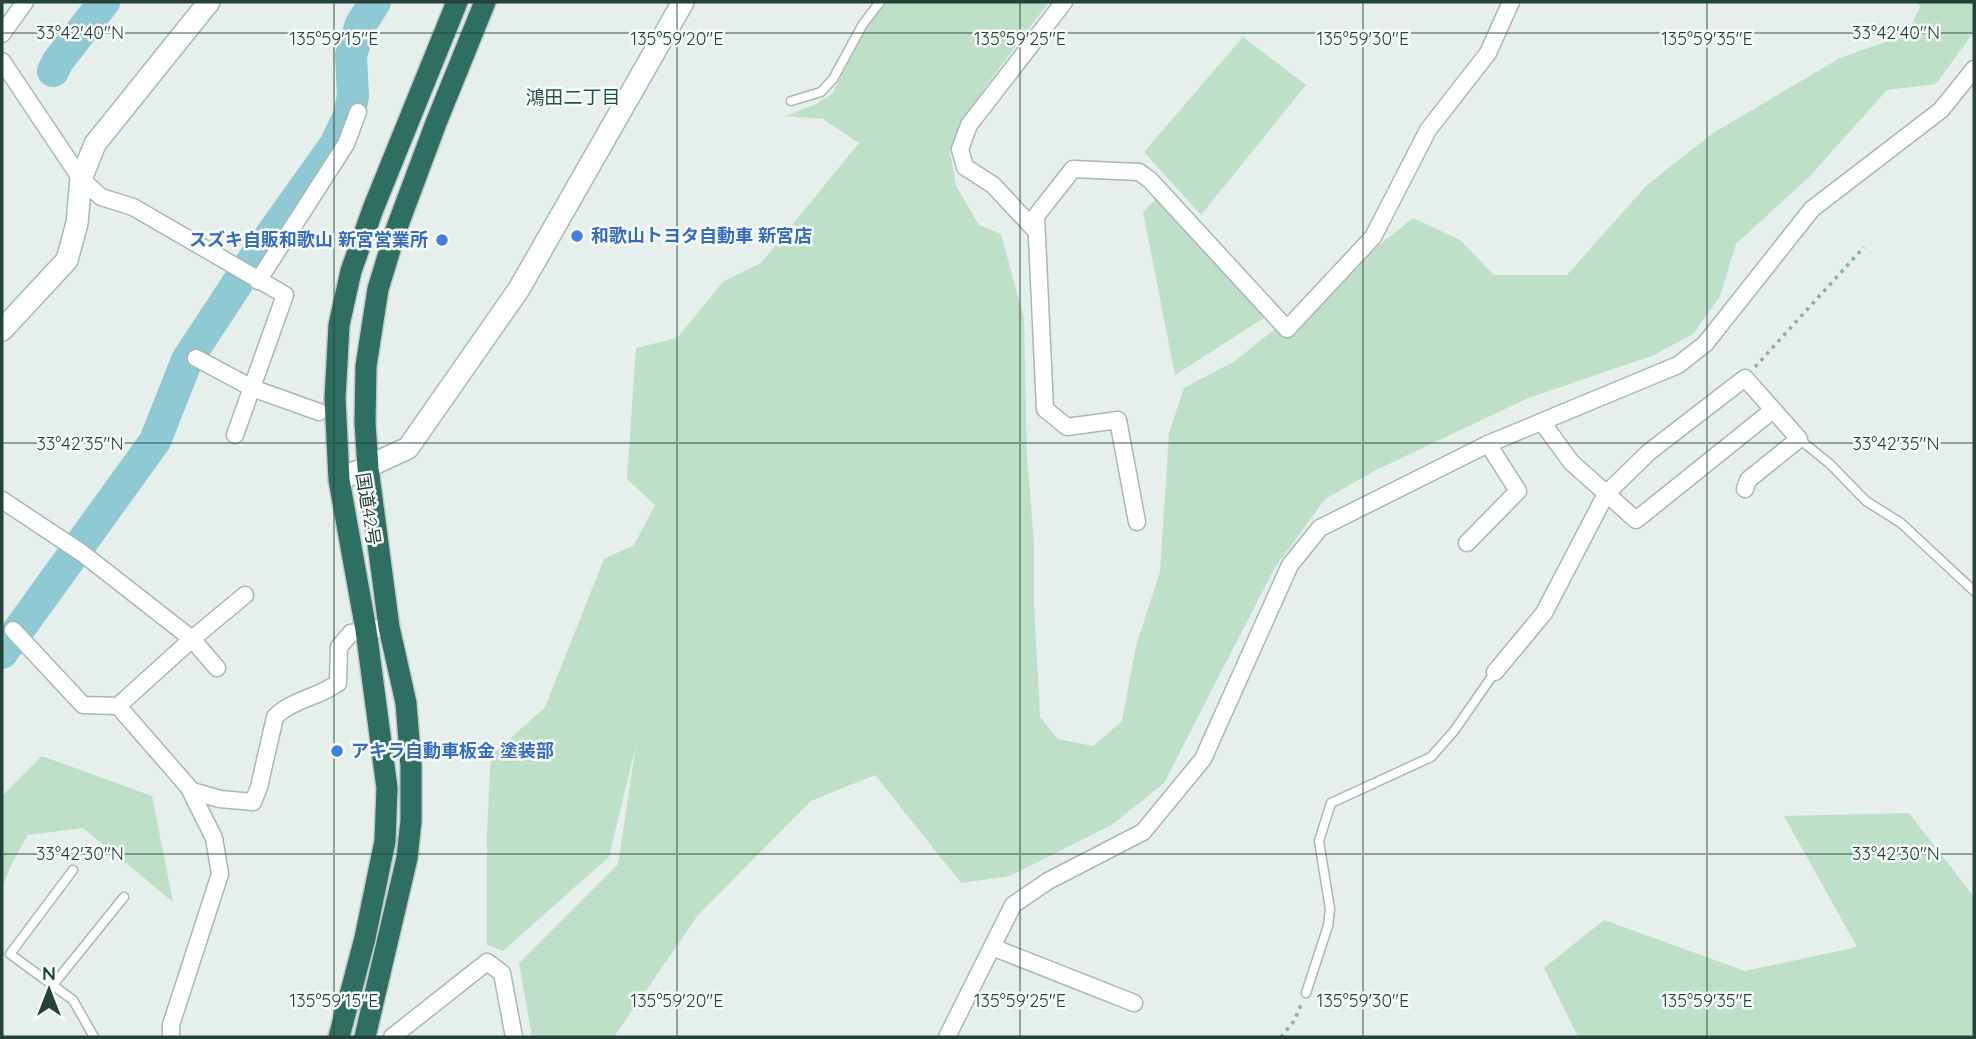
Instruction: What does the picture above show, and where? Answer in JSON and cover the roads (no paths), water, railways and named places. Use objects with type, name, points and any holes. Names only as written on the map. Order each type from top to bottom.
[{"type":"highway","name":"国道42号","points":[[340,1037],[365,938],[385,841],[387,788],[366,630],[340,480],[334,399],[339,325],[351,271],[395,151],[457,2]]},
{"type":"highway","name":"国道42号","points":[[365,1037],[407,858],[411,821],[411,766],[406,703],[389,627],[368,468],[365,423],[366,366],[377,289],[396,230],[485,2]]},
{"type":"street","points":[[2,34],[24,2]]},
{"type":"street","points":[[2,330],[67,260],[78,223],[81,179],[95,145],[209,2]]},
{"type":"street","points":[[340,480],[408,448],[519,289],[683,2]]},
{"type":"street","points":[[1036,231],[993,185],[965,167],[960,149],[969,125],[1063,2]]},
{"type":"street","points":[[1137,522],[1118,419],[1067,427],[1045,409],[1036,216],[1073,169],[1139,172],[1150,180],[1287,329],[1373,237],[1427,130],[1488,52],[1511,2]]},
{"type":"street","points":[[2,61],[81,179],[101,197],[133,207],[285,295],[235,435]]},
{"type":"street","points":[[947,1037],[1013,905],[1048,881],[1143,832],[1203,759],[1290,565],[1321,528],[1488,444],[1678,365],[1705,344],[1812,209],[1941,110],[1974,69]]},
{"type":"street","points":[[257,281],[346,145],[359,112]]},
{"type":"street","points":[[196,358],[252,388],[319,412]]},
{"type":"street","points":[[1495,671],[1544,613],[1606,494],[1649,452],[1745,378],[1799,439],[1748,480],[1745,489]]},
{"type":"street","points":[[1542,422],[1571,462],[1636,520],[1773,410]]},
{"type":"street","points":[[1467,543],[1518,491],[1488,444]]},
{"type":"street","points":[[2,500],[76,549],[192,639],[217,668]]},
{"type":"street","points":[[13,630],[83,705],[118,706],[245,595]]},
{"type":"street","points":[[118,706],[192,791],[220,799],[253,802],[275,717],[282,709],[325,692],[338,683],[339,647],[351,633],[389,627]]},
{"type":"street","points":[[171,1037],[171,1025],[220,874],[214,838],[189,788]]},
{"type":"street","points":[[992,947],[1134,1003]]},
{"type":"street","points":[[392,1037],[487,962],[502,974],[514,1037]]},
{"type":"lane","points":[[791,101],[821,92],[833,79],[863,24],[880,2]]},
{"type":"lane","points":[[1799,439],[1867,500],[1901,523],[1974,591]]},
{"type":"lane","points":[[1306,993],[1328,926],[1330,909],[1319,841],[1331,803],[1431,757],[1454,731],[1495,671]]},
{"type":"lane","points":[[73,870],[10,954],[73,1000],[94,1037]]},
{"type":"lane","points":[[53,985],[124,897]]},
{"type":"waterway","points":[[53,71],[104,2]]},
{"type":"waterway","points":[[2,653],[155,441],[187,360],[248,267],[335,145],[349,116],[353,96],[351,55],[361,24],[375,2]]},
{"type":"place","name":"和歌山トヨタ自動車 新宮店","points":[[577,236]]},
{"type":"place","name":"スズキ自販和歌山 新宮営業所","points":[[442,240]]},
{"type":"place","name":"アキラ自動車板金 塗装部","points":[[337,751]]},
{"type":"district","name":"鴻田二丁目","points":[[573,97]]}]
